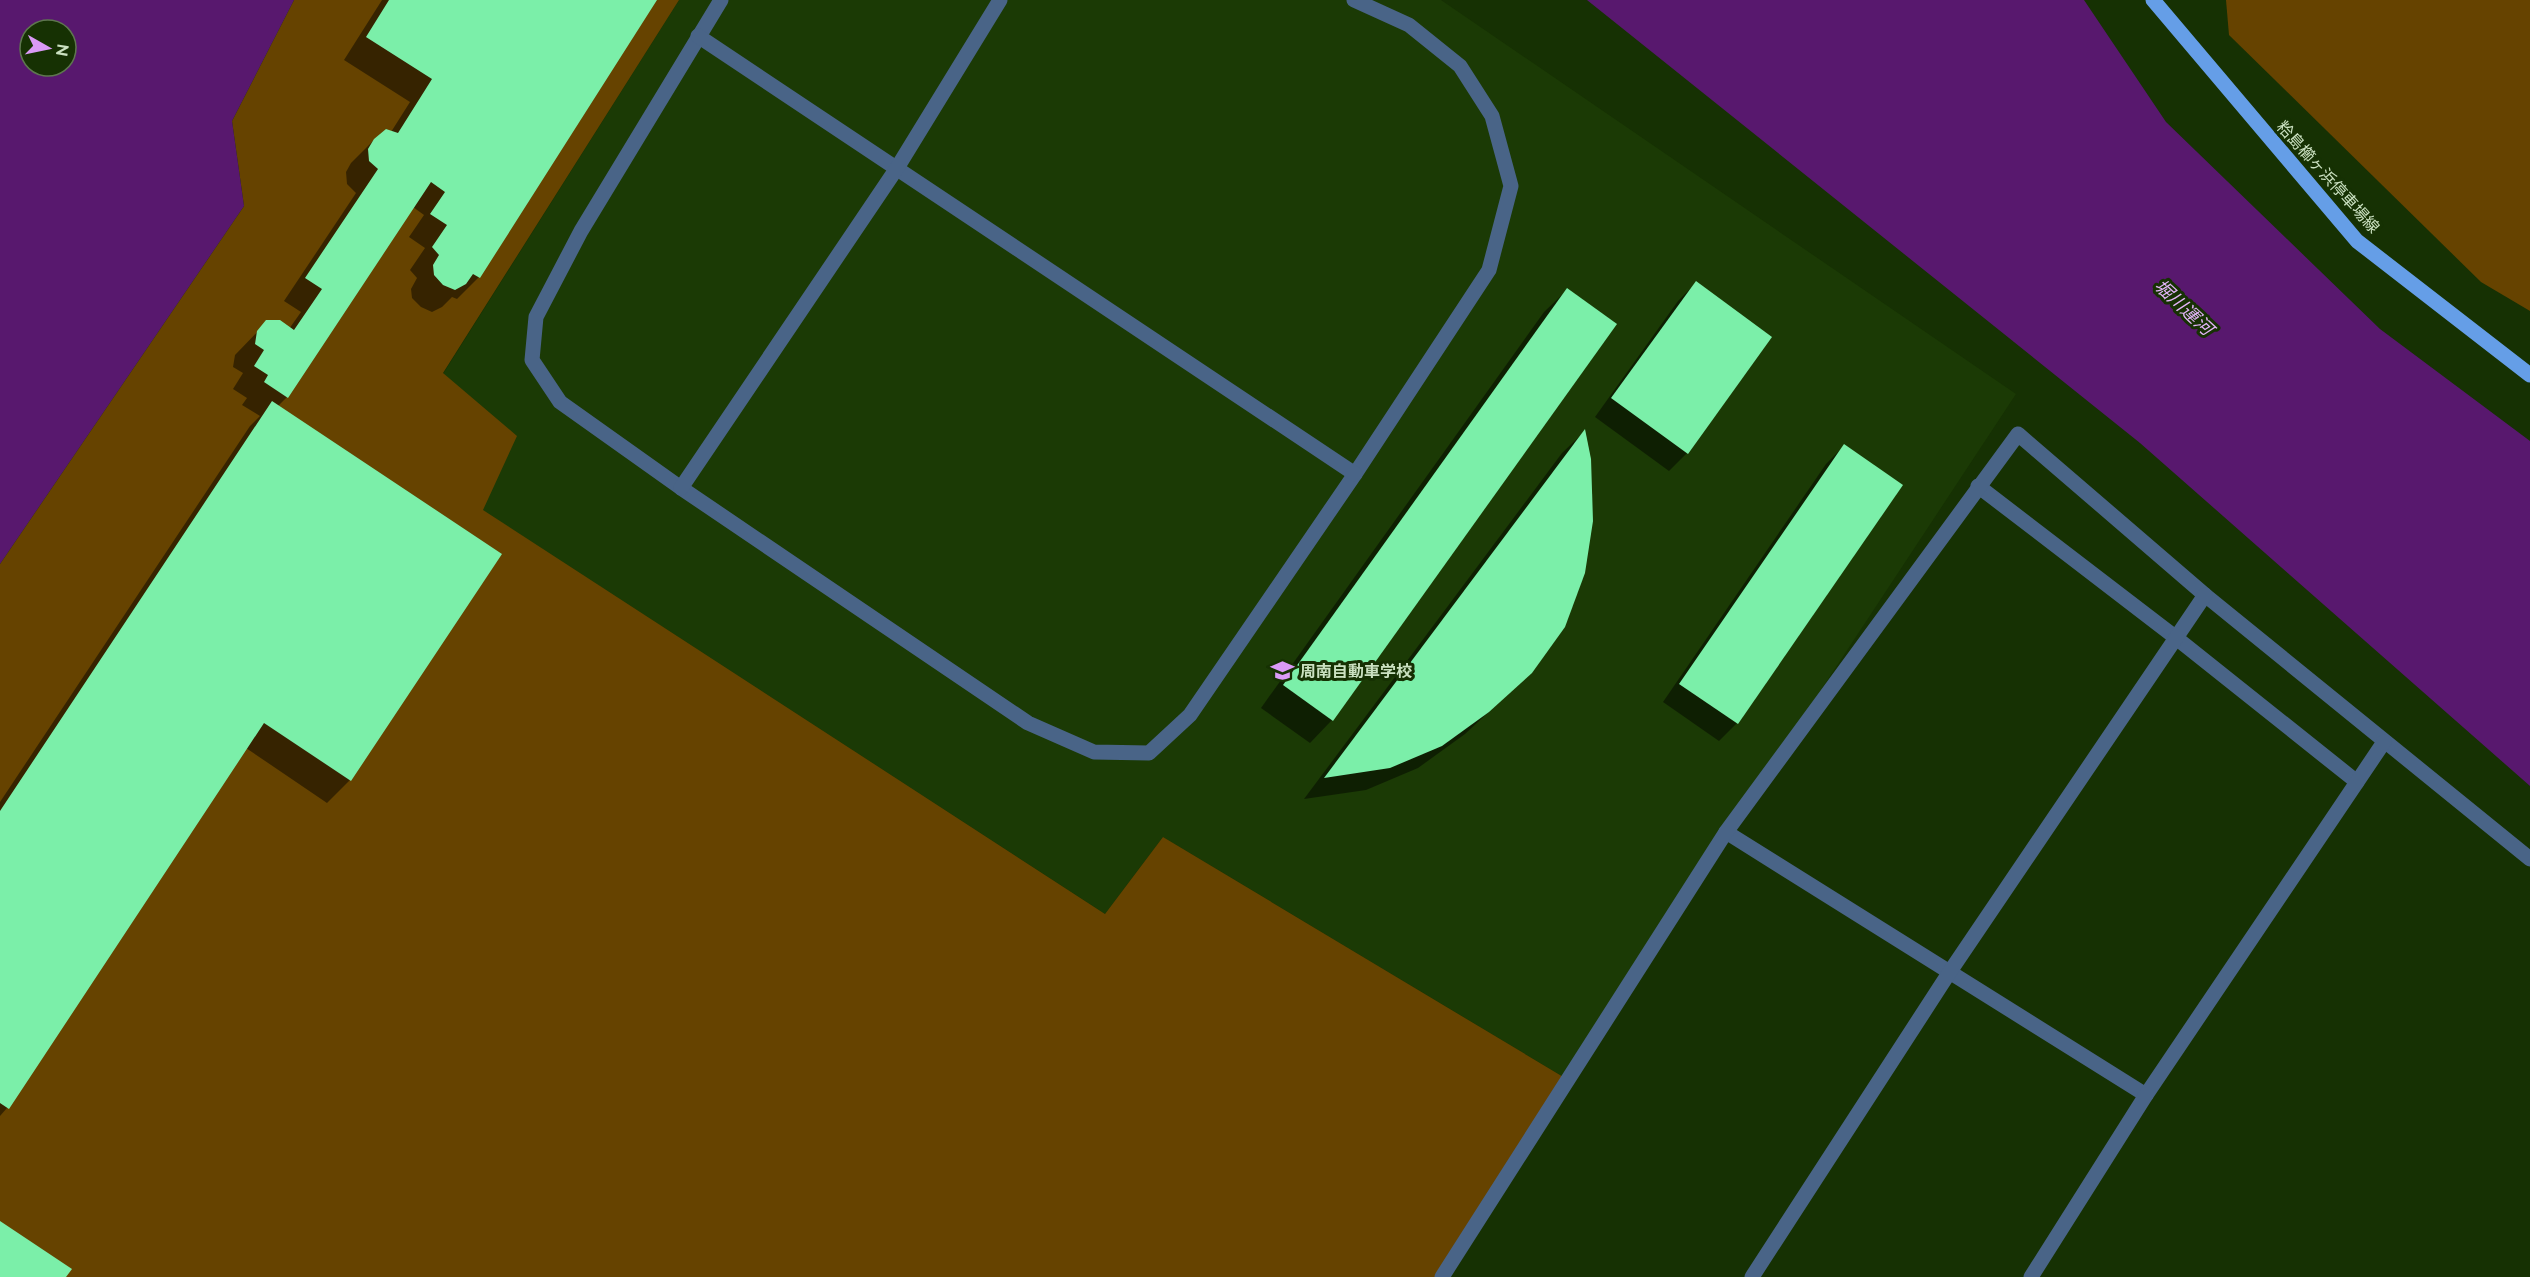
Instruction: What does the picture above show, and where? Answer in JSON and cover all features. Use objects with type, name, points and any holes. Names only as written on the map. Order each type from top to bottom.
[{"type":"main road","name":"粭島櫛ヶ浜停車場線","points":[[2153,0],[2357,241],[2530,375]]},
{"type":"street","points":[[720,0],[581,231],[536,317],[532,360],[560,402],[681,488],[1028,723],[1094,752],[1149,753],[1190,715],[1489,270],[1511,186],[1492,116],[1460,66],[1409,25],[1354,0]]},
{"type":"street","points":[[681,488],[897,168],[1000,0]]},
{"type":"street","points":[[698,36],[1354,474]]},
{"type":"street","points":[[1442,1277],[1726,832],[2018,434],[2205,595],[2530,859]]},
{"type":"street","points":[[1978,486],[2175,637],[2357,782]]},
{"type":"street","points":[[1752,1277],[1949,973],[2205,595]]},
{"type":"street","points":[[2031,1277],[2146,1095],[2384,742]]},
{"type":"street","points":[[1726,832],[2146,1095]]},
{"type":"shaded area","points":[[294,0],[679,0],[443,373],[517,436],[483,510],[1105,914],[1163,837],[1565,1078],[1441,1277],[0,1277],[0,564],[244,206],[232,121]]},
{"type":"shaded area","name":"周南自動車学校","points":[[679,0],[1441,0],[2016,394],[1565,1078],[1163,837],[1105,914],[482,510],[443,374]]},
{"type":"shaded area","points":[[2226,0],[2530,0],[2530,311],[2481,282],[2229,35]]},
{"type":"water","points":[[0,0],[294,0],[232,121],[244,206],[0,564]]},
{"type":"water","name":"堀川運河","points":[[1587,0],[2084,0],[2166,122],[2380,329],[2530,441],[2530,786],[2140,443]]},
{"type":"building","points":[[389,0],[657,0],[480,278],[473,274],[466,284],[455,290],[443,285],[434,275],[433,265],[439,255],[432,247],[447,225],[430,214],[445,192],[431,182],[288,398],[264,382],[268,375],[254,366],[264,350],[255,344],[257,331],[266,320],[280,320],[294,330],[322,289],[305,278],[378,169],[369,161],[368,149],[374,139],[386,129],[398,133],[432,79],[366,37]]},
{"type":"building","points":[[1696,281],[1772,337],[1688,454],[1611,398]]},
{"type":"building","points":[[1567,288],[1617,324],[1333,721],[1283,685]]},
{"type":"building","points":[[272,401],[502,554],[351,781],[264,723],[9,1109],[0,1103],[0,811]]},
{"type":"building","points":[[1585,429],[1591,459],[1593,521],[1585,573],[1565,627],[1532,673],[1489,712],[1442,746],[1390,768],[1324,778]]},
{"type":"building","points":[[1844,444],[1903,485],[1738,724],[1679,684]]},
{"type":"building","points":[[0,1221],[72,1269],[66,1277],[0,1277]]},
{"type":"place","name":"周南自動車学校","points":[[1282,671]]}]
